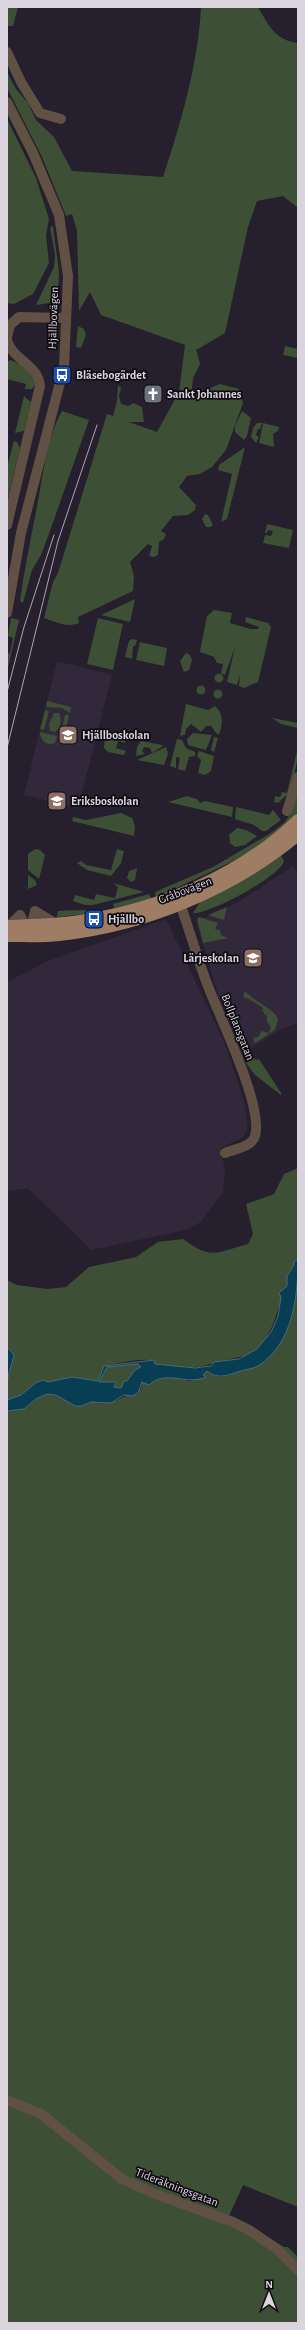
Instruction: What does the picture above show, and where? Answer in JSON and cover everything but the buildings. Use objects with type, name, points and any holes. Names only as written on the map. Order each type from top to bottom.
[{"type":"main road","name":"Gråbovägen","points":[[26,925],[57,936],[140,918],[234,869],[275,841],[298,820]]},
{"type":"main road","name":"Gråbovägen","points":[[8,929],[26,925],[78,921],[112,915],[179,899],[251,870],[298,835]]},
{"type":"street","points":[[7,52],[21,82],[40,113],[61,119]]},
{"type":"street","name":"Hjällbovägen","points":[[7,102],[39,165],[59,215],[67,262],[64,367],[21,533],[7,613]]},
{"type":"street","points":[[7,524],[40,386],[36,374],[11,350],[7,339],[10,325],[20,317],[66,318]]},
{"type":"street","points":[[287,811],[298,777]]},
{"type":"street","name":"Bollplansgatan","points":[[179,899],[206,982],[249,1091],[257,1123],[255,1137],[249,1144],[225,1153]]},
{"type":"street","points":[[8,929],[26,925],[35,911],[53,922]]},
{"type":"street","name":"Tideräkningsgatan","points":[[7,2100],[41,2114],[122,2179],[155,2194],[233,2222],[249,2230],[277,2249],[298,2270]]},
{"type":"shaded area","name":"Hjällboskolan","points":[[57,661],[112,675],[78,808],[24,795]]},
{"type":"shaded area","name":"Lärjeskolan","points":[[293,866],[298,875],[298,1023],[281,1029],[242,1054],[218,994],[196,921],[237,903]]},
{"type":"shaded area","points":[[166,919],[225,1044],[244,1100],[248,1128],[243,1137],[221,1148],[225,1171],[223,1192],[201,1222],[186,1230],[91,1250],[28,1188],[7,1191],[7,982],[48,961]]},
{"type":"green space","points":[[7,7],[18,7],[13,26],[7,26]]},
{"type":"green space","points":[[201,7],[258,7],[269,26],[278,35],[284,39],[298,43],[298,208],[283,196],[257,201],[248,227],[225,333],[196,349],[200,364],[193,378],[192,389],[206,390],[220,384],[239,389],[243,403],[226,450],[212,467],[200,474],[187,476],[179,487],[196,505],[195,510],[188,515],[173,516],[161,531],[166,534],[164,539],[159,542],[158,555],[154,557],[149,556],[152,546],[148,544],[130,562],[134,576],[133,591],[78,617],[79,623],[70,625],[62,624],[44,618],[53,582],[58,573],[107,414],[113,416],[117,401],[118,385],[121,388],[119,396],[121,404],[129,406],[133,403],[142,407],[144,422],[129,422],[157,432],[179,392],[185,345],[101,315],[90,292],[79,311],[77,231],[72,214],[66,216],[42,157],[7,88],[7,72],[16,89],[28,103],[36,120],[54,137],[72,171],[163,177],[188,93],[196,50]]},
{"type":"green space","points":[[7,119],[36,178],[49,219],[46,235],[49,263],[33,294],[14,304],[7,303]]},
{"type":"green space","points":[[53,226],[59,272],[58,293],[49,303],[36,305],[54,267],[55,255],[50,228]]},
{"type":"green space","points":[[78,326],[84,329],[86,335],[81,348],[76,347]]},
{"type":"green space","points":[[285,346],[298,349],[298,358],[283,355]]},
{"type":"green space","points":[[10,360],[19,363],[32,376],[35,385],[32,389],[25,389],[26,384],[7,379],[7,362]]},
{"type":"green space","points":[[24,396],[31,402],[24,431],[15,433]]},
{"type":"green space","points":[[62,411],[89,420],[41,555],[32,570],[23,603],[20,601],[45,460],[56,423]]},
{"type":"green space","points":[[242,411],[251,418],[247,436],[244,440],[235,432],[235,426]]},
{"type":"green space","points":[[257,423],[262,423],[256,435],[259,437],[256,443],[251,437],[253,428]]},
{"type":"green space","points":[[263,423],[279,427],[278,431],[273,434],[274,447],[259,443]]},
{"type":"green space","points":[[14,441],[17,442],[20,448],[7,502],[7,467]]},
{"type":"green space","points":[[245,447],[227,519],[221,522],[232,474],[218,470],[219,465]]},
{"type":"green space","points":[[205,514],[208,515],[213,525],[210,527],[206,527],[202,519]]},
{"type":"green space","points":[[267,524],[293,530],[289,548],[263,543],[265,535],[271,536],[273,531],[268,530],[267,533],[265,533]]},
{"type":"green space","points":[[135,599],[130,622],[101,615]]},
{"type":"green space","points":[[214,610],[232,613],[230,623],[250,629],[258,629],[259,627],[245,622],[246,617],[268,623],[271,627],[258,682],[244,688],[239,686],[240,674],[237,685],[227,682],[235,647],[225,675],[221,673],[223,664],[217,663],[214,657],[200,652],[207,616]]},
{"type":"green space","points":[[11,618],[19,620],[7,672],[7,654],[10,653],[13,638],[8,636]]},
{"type":"green space","points":[[98,618],[123,624],[113,670],[87,664]]},
{"type":"green space","points":[[132,639],[137,640],[135,646],[133,646],[132,659],[125,657],[129,641]]},
{"type":"green space","points":[[140,642],[167,648],[164,666],[136,660]]},
{"type":"green space","points":[[186,653],[190,655],[192,660],[189,670],[184,672],[180,661]]},
{"type":"green space","points":[[219,673],[224,678],[219,683],[214,678]]},
{"type":"green space","points":[[201,685],[206,690],[201,695],[196,690]]},
{"type":"green space","points":[[218,689],[223,694],[218,699],[213,694]]},
{"type":"green space","points":[[47,701],[71,707],[70,713],[62,708],[46,707]]},
{"type":"green space","points":[[186,704],[208,710],[215,706],[220,712],[222,719],[219,734],[217,734],[211,726],[206,726],[201,732],[191,724],[186,729],[185,735],[180,736]]},
{"type":"green space","points":[[45,710],[49,711],[44,730],[40,729]]},
{"type":"green space","points":[[54,713],[59,713],[61,721],[59,728],[55,732],[50,731],[49,724]]},
{"type":"green space","points":[[65,715],[69,715],[64,738],[62,739],[60,737]]},
{"type":"green space","points":[[272,718],[298,723],[298,728],[281,724]]},
{"type":"green space","points":[[40,732],[57,736],[55,743],[46,743],[41,737]]},
{"type":"green space","points":[[110,733],[126,737],[125,743],[118,741],[116,748],[126,751],[124,755],[108,752],[104,748],[105,736]]},
{"type":"green space","points":[[193,733],[212,735],[206,750],[188,745],[187,739]]},
{"type":"green space","points":[[214,737],[218,738],[214,752],[211,750]]},
{"type":"green space","points":[[177,739],[182,740],[186,748],[195,752],[195,756],[189,757],[185,771],[178,769],[180,758],[176,757],[176,768],[170,766]]},
{"type":"green space","points":[[141,741],[163,746],[152,753],[150,748],[144,747],[142,751],[145,754],[136,756],[137,747]]},
{"type":"green space","points":[[166,747],[168,754],[164,765],[137,760]]},
{"type":"green space","points":[[298,747],[298,758],[290,792],[278,803],[274,802],[275,796],[280,797],[282,792],[287,793]]},
{"type":"green space","points":[[199,751],[214,756],[211,771],[205,775],[198,773],[201,760],[197,756]]},
{"type":"green space","points":[[298,791],[298,815],[282,830],[266,842],[230,863],[156,899],[155,892],[213,867],[271,833],[285,822],[291,813]]},
{"type":"green space","points":[[187,796],[197,799],[200,803],[205,801],[233,807],[232,817],[168,802]]},
{"type":"green space","points":[[236,807],[269,815],[273,810],[281,820],[266,831],[262,831],[254,825],[235,819]]},
{"type":"green space","points":[[121,813],[132,818],[135,826],[134,836],[72,821],[73,817],[86,820]]},
{"type":"green space","points":[[237,828],[246,830],[257,836],[245,845],[235,847],[230,843],[229,835]]},
{"type":"green space","points":[[35,849],[40,850],[45,855],[39,879],[28,870],[28,854]]},
{"type":"green space","points":[[117,849],[124,851],[121,863],[111,876],[87,870],[77,863],[81,861],[86,865],[111,870]]},
{"type":"green space","points":[[280,854],[284,861],[280,868],[258,885],[213,908],[193,913],[200,902]]},
{"type":"green space","points":[[137,868],[135,880],[131,882],[127,878],[129,871]]},
{"type":"green space","points":[[28,875],[35,880],[37,885],[28,889]]},
{"type":"green space","points":[[113,883],[144,892],[93,905],[85,905],[73,901],[75,895],[94,900],[96,894],[115,898],[118,887]]},
{"type":"green space","points":[[149,894],[152,899],[114,908],[113,904]]},
{"type":"green space","points":[[227,907],[224,920],[208,915]]},
{"type":"green space","points":[[86,910],[86,914],[57,917],[58,911]]},
{"type":"green space","points":[[199,917],[218,923],[215,929],[220,930],[221,935],[228,938],[203,943],[197,919]]},
{"type":"green space","points":[[245,991],[273,1012],[278,1019],[275,1030],[255,1043],[253,1038],[258,1037],[262,1031],[269,1033],[271,1027],[267,1022],[267,1016],[262,1011],[263,1008],[243,997]]},
{"type":"green space","points":[[255,1058],[256,1060],[259,1059],[281,1095],[255,1075],[246,1063]]},
{"type":"green space","points":[[298,1168],[298,1259],[294,1262],[289,1274],[272,1327],[261,1346],[244,1356],[200,1367],[155,1364],[148,1360],[104,1366],[98,1381],[72,1377],[48,1382],[44,1380],[37,1382],[21,1395],[7,1400],[7,1381],[14,1355],[7,1347],[7,1280],[17,1285],[47,1289],[66,1287],[89,1267],[136,1257],[158,1242],[183,1239],[201,1250],[214,1253],[248,1244],[253,1234],[246,1204],[274,1194],[284,1174]]},
{"type":"green space","points":[[298,1286],[298,2207],[243,2185],[229,2216],[284,2247],[288,2247],[297,2256],[298,2323],[7,2323],[7,1411],[24,1409],[36,1399],[47,1394],[56,1395],[75,1406],[82,1406],[91,1402],[111,1403],[141,1389],[142,1382],[172,1377],[189,1381],[206,1377],[203,1375],[207,1371],[221,1377],[257,1366]]},
{"type":"green space","points":[[138,1364],[141,1367],[121,1388],[114,1387],[116,1382],[99,1382],[107,1367]]},
{"type":"water","points":[[298,1259],[297,1288],[291,1318],[279,1345],[270,1357],[258,1366],[223,1376],[211,1374],[207,1371],[203,1375],[206,1377],[199,1379],[191,1380],[162,1378],[149,1385],[142,1382],[138,1393],[132,1396],[124,1395],[111,1403],[91,1402],[82,1406],[75,1406],[56,1395],[47,1394],[36,1399],[24,1409],[7,1411],[7,1400],[21,1395],[37,1382],[44,1380],[48,1382],[72,1377],[98,1381],[104,1366],[154,1360],[155,1364],[195,1368],[211,1366],[214,1362],[239,1359],[257,1349],[271,1332],[278,1316],[281,1297],[279,1293],[287,1286],[287,1276],[294,1265],[294,1262]],"holes":[[[138,1364],[141,1367],[135,1370],[127,1381],[124,1381],[121,1388],[114,1387],[116,1382],[99,1382],[107,1367]]]},
{"type":"water","points":[[7,1347],[14,1355],[7,1381]]},
{"type":"tram line","points":[[7,748],[58,541],[97,425]]},
{"type":"tram line","points":[[7,692],[24,627],[54,535]]},
{"type":"place","name":"Bläsebogärdet","points":[[62,375]]},
{"type":"place","name":"Sankt Johannes","points":[[153,394]]},
{"type":"place","name":"Hjällboskolan","points":[[68,735]]},
{"type":"place","name":"Eriksboskolan","points":[[57,801]]},
{"type":"place","name":"Hjällbo","points":[[94,919]]},
{"type":"place","name":"Lärjeskolan","points":[[253,958]]}]
